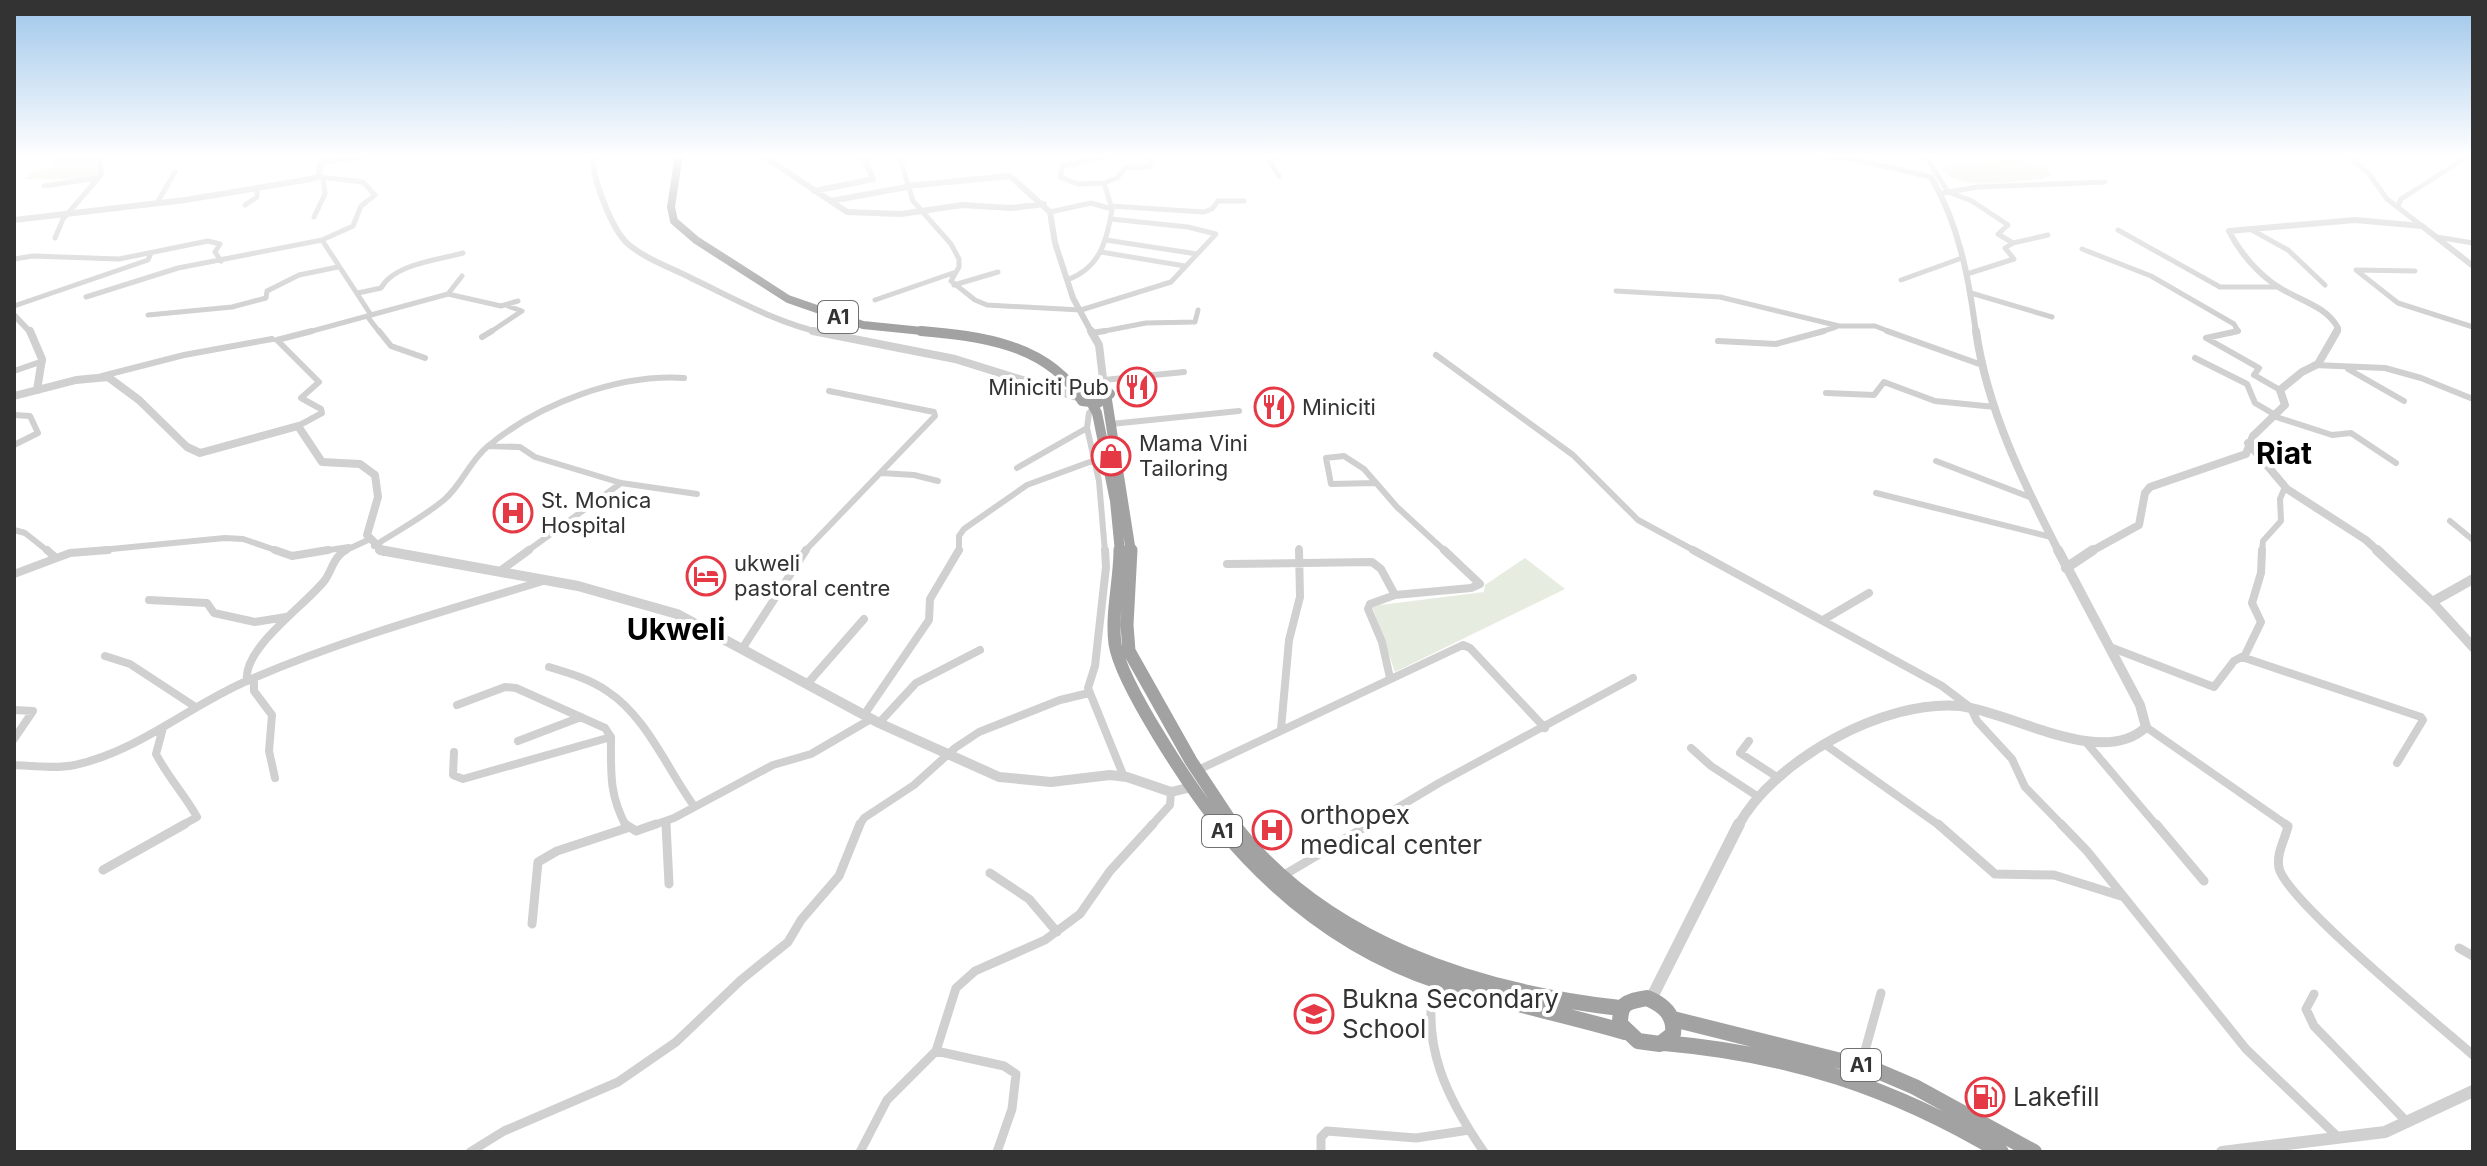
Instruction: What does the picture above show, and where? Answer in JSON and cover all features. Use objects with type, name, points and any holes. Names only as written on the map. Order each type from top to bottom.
[{"type":"highway","name":"A1","points":[[672,209],[674,221],[696,240],[788,299],[863,325],[999,341],[1048,365],[1072,382],[1077,395],[1099,394]]},
{"type":"highway","name":"A1","points":[[680,209],[685,223],[795,296],[878,323],[974,330],[1007,337],[1037,350],[1099,394],[1111,424],[1130,532],[1132,585],[1127,629],[1129,651],[1196,771],[1252,848],[1317,904],[1396,950],[1496,986],[1559,1001],[1620,1008],[1631,999],[1651,999],[1663,1006],[1673,1019],[1861,1065],[1915,1087],[2034,1152]]},
{"type":"highway","name":"A1","points":[[1099,394],[1119,534],[1116,651],[1192,787],[1227,839],[1280,892],[1347,939],[1435,980],[1625,1032],[1642,1044],[1699,1045],[1853,1081],[1917,1105],[2001,1152]]},
{"type":"highway","points":[[1077,395],[1099,394]]},
{"type":"highway","points":[[1620,1008],[1620,1024],[1625,1032]]},
{"type":"highway","points":[[1664,1043],[1673,1034],[1673,1019]]},
{"type":"street","points":[[55,238],[73,209]]},
{"type":"street","points":[[14,220],[106,209]]},
{"type":"street","points":[[314,217],[318,209]]},
{"type":"street","points":[[86,297],[168,271],[322,240],[351,228],[359,209]]},
{"type":"street","points":[[609,209],[627,243],[650,258],[795,327],[955,359],[1077,395]]},
{"type":"street","points":[[843,209],[847,212],[921,213],[939,209]]},
{"type":"street","points":[[919,209],[955,253],[960,265],[953,273],[951,281],[954,285],[987,305],[1023,309],[1081,310],[1171,282],[1216,233],[1111,219]]},
{"type":"street","points":[[1048,209],[1067,280],[1099,345],[1099,394],[1088,415],[1087,428],[1104,524],[1106,567],[1089,693],[1116,750],[1124,777]]},
{"type":"street","points":[[1050,212],[1062,209]]},
{"type":"street","points":[[1067,280],[1087,272],[1101,252],[1111,209]]},
{"type":"street","points":[[1179,209],[1204,212],[1211,209]]},
{"type":"street","points":[[1949,209],[1971,293],[1982,365],[1995,407],[2051,537],[2140,705],[2146,727],[2288,826],[2278,851],[2278,868],[2283,878],[2336,935],[2473,1055]]},
{"type":"street","points":[[1985,209],[2008,225],[1998,234],[2013,243]]},
{"type":"street","points":[[2402,209],[2473,266]]},
{"type":"street","points":[[2280,390],[2294,380],[2301,370],[2314,365],[2324,356],[2327,343],[2338,328],[2336,322],[2279,287],[2228,232],[2355,220],[2422,226]]},
{"type":"street","points":[[2248,228],[2288,250],[2325,285]]},
{"type":"street","points":[[2118,230],[2220,287],[2279,287]]},
{"type":"street","points":[[1967,274],[2014,259],[2005,248],[2013,243],[2048,235]]},
{"type":"street","points":[[2437,237],[2473,243]]},
{"type":"street","points":[[322,240],[391,346],[425,358]]},
{"type":"street","points":[[1106,240],[1197,254]]},
{"type":"street","points":[[14,259],[35,256],[117,259],[213,242],[220,244],[215,252],[221,261]]},
{"type":"street","points":[[2066,568],[2112,538],[2139,525],[2145,493],[2150,487],[2244,456],[2255,430],[2277,416],[2285,403],[2280,390],[2254,375],[2259,368],[2206,338],[2238,331],[2234,324],[2151,276],[2082,249]]},
{"type":"street","points":[[1101,252],[1185,266]]},
{"type":"street","points":[[14,306],[148,260],[151,253]]},
{"type":"street","points":[[358,293],[381,288],[386,279],[409,268],[463,253]]},
{"type":"street","points":[[1901,280],[1962,258]]},
{"type":"street","points":[[148,315],[232,307],[266,298],[267,291],[295,276],[338,267]]},
{"type":"street","points":[[2415,271],[2356,270],[2408,310],[2473,327]]},
{"type":"street","points":[[954,285],[998,272]]},
{"type":"street","points":[[875,300],[953,273]]},
{"type":"street","points":[[448,294],[462,276]]},
{"type":"street","points":[[1616,291],[1720,297],[1839,326],[1880,327],[1982,365]]},
{"type":"street","points":[[1971,293],[2052,317]]},
{"type":"street","points":[[101,376],[108,377],[139,400],[196,452],[212,452],[298,426],[322,413],[321,409],[301,398],[319,382],[291,351],[276,341],[448,294],[522,311],[482,337]]},
{"type":"street","points":[[506,305],[518,301]]},
{"type":"street","points":[[1091,333],[1146,323],[1195,322],[1198,310]]},
{"type":"street","points":[[14,315],[26,325],[43,361],[44,372],[37,390]]},
{"type":"street","points":[[1718,341],[1776,344],[1839,326]]},
{"type":"street","points":[[14,396],[184,355],[272,339]]},
{"type":"street","points":[[1436,355],[1573,455],[1638,520],[1942,686],[1971,708],[1977,721],[2012,759],[2025,787],[2051,818],[2087,851],[2181,973],[2246,1049],[2339,1138]]},
{"type":"street","points":[[2195,358],[2247,384],[2255,403],[2277,416],[2332,435],[2351,433],[2396,463]]},
{"type":"street","points":[[14,371],[43,361]]},
{"type":"street","points":[[2314,365],[2385,368],[2421,378],[2473,399]]},
{"type":"street","points":[[2345,368],[2404,401]]},
{"type":"street","points":[[1099,394],[1184,372]]},
{"type":"street","points":[[14,574],[75,552],[235,537],[292,556],[371,543],[446,498],[487,446],[521,422],[565,399],[659,375],[684,378]]},
{"type":"street","points":[[1826,393],[1874,395],[1882,382],[1935,401],[1995,407]]},
{"type":"street","points":[[742,649],[799,558],[930,424],[936,414],[927,409],[829,391]]},
{"type":"street","points":[[1111,424],[1239,411]]},
{"type":"street","points":[[14,415],[30,416],[38,433],[14,445]]},
{"type":"street","points":[[298,426],[322,462],[360,464],[375,475],[378,497],[367,535],[371,543],[390,554],[547,580],[660,608],[691,621],[871,719],[999,777],[1019,781],[1124,777],[1171,792],[1192,787]]},
{"type":"street","points":[[1017,468],[1087,428]]},
{"type":"street","points":[[2248,443],[2285,487],[2323,514],[2358,533],[2432,602],[2473,647]]},
{"type":"street","points":[[487,446],[512,445],[529,450],[535,457],[621,483],[697,494]]},
{"type":"street","points":[[1375,483],[1331,484],[1326,458],[1346,456],[1361,466],[1428,538],[1480,584],[1471,588],[1395,595],[1368,606],[1382,642],[1390,678]]},
{"type":"street","points":[[871,719],[894,667],[929,620],[930,599],[959,553],[958,540],[964,529],[1027,485],[1095,460]]},
{"type":"street","points":[[1936,461],[2034,499]]},
{"type":"street","points":[[881,473],[914,475],[938,481]]},
{"type":"street","points":[[500,571],[621,483]]},
{"type":"street","points":[[2110,647],[2212,687],[2234,661],[2242,657],[2261,622],[2252,603],[2261,573],[2263,541],[2281,521],[2280,499],[2285,487]]},
{"type":"street","points":[[1876,493],[2051,537]]},
{"type":"street","points":[[2450,521],[2473,540]]},
{"type":"street","points":[[14,530],[25,533],[55,557]]},
{"type":"street","points":[[275,778],[269,751],[272,715],[254,691],[248,666],[286,617],[324,581],[336,557],[349,547]]},
{"type":"street","points":[[1281,729],[1289,640],[1300,597],[1299,548]]},
{"type":"street","points":[[1227,564],[1372,562],[1381,569],[1395,595]]},
{"type":"street","points":[[2432,602],[2473,579]]},
{"type":"street","points":[[14,765],[73,766],[105,756],[164,726],[194,706],[250,680],[451,609],[547,580]]},
{"type":"street","points":[[1823,620],[1869,593]]},
{"type":"street","points":[[149,600],[207,603],[214,613],[255,622],[286,617]]},
{"type":"street","points":[[808,683],[864,619]]},
{"type":"street","points":[[1196,771],[1466,645],[1545,728]]},
{"type":"street","points":[[532,924],[538,862],[564,849],[627,828],[636,831],[666,821],[773,765],[811,754],[871,719],[916,683],[980,650]]},
{"type":"street","points":[[105,656],[130,664],[194,706]]},
{"type":"street","points":[[2242,657],[2421,717],[2423,720],[2413,740],[2397,763]]},
{"type":"street","points":[[549,667],[603,685],[622,700],[645,725],[677,785],[694,806]]},
{"type":"street","points":[[1282,876],[1367,823],[1633,678]]},
{"type":"street","points":[[457,705],[509,687],[545,699],[605,728],[611,737],[614,803],[627,828]]},
{"type":"street","points":[[470,1152],[504,1131],[618,1082],[676,1042],[741,980],[788,942],[805,913],[839,876],[854,833],[864,818],[914,785],[948,754],[979,732],[1060,700],[1089,693]]},
{"type":"street","points":[[1651,999],[1757,796],[1777,777],[1878,717],[1929,707],[1971,708],[2085,741],[2126,742],[2137,738],[2146,727]]},
{"type":"street","points":[[14,710],[33,711],[14,739]]},
{"type":"street","points":[[518,741],[581,717]]},
{"type":"street","points":[[103,870],[197,817],[181,789],[169,779],[156,754],[164,726]]},
{"type":"street","points":[[454,752],[453,775],[463,779],[611,737]]},
{"type":"street","points":[[1749,741],[1740,753],[1777,777]]},
{"type":"street","points":[[2085,741],[2204,881]]},
{"type":"street","points":[[1827,746],[1925,813],[1995,874],[2054,875],[2078,880],[2123,897]]},
{"type":"street","points":[[1691,748],[1711,766],[1757,796]]},
{"type":"street","points":[[860,1152],[887,1100],[936,1051],[953,997],[962,981],[996,959],[1026,950],[1057,932],[1085,909],[1110,871],[1170,805],[1171,792]]},
{"type":"street","points":[[666,821],[669,884]]},
{"type":"street","points":[[990,873],[1029,899],[1057,932]]},
{"type":"street","points":[[2459,948],[2473,956]]},
{"type":"street","points":[[1435,980],[1428,1003],[1431,1041],[1452,1100],[1484,1152]]},
{"type":"street","points":[[1861,1065],[1881,993]]},
{"type":"street","points":[[2314,994],[2308,1000],[2306,1009],[2314,1026],[2407,1122]]},
{"type":"street","points":[[936,1051],[1004,1066],[1016,1074],[1012,1109],[997,1152]]},
{"type":"street","points":[[2222,1152],[2385,1132],[2473,1091]]},
{"type":"street","points":[[1321,1152],[1321,1137],[1327,1131],[1424,1140],[1469,1130]]},
{"type":"shaded area","points":[[1525,558],[1565,589],[1395,672],[1372,606],[1484,592],[1485,585]]},
{"type":"place","name":"Miniciti Pub","points":[[1137,387]]},
{"type":"place","name":"Miniciti","points":[[1274,407]]},
{"type":"place","name":"Mama Vini Tailoring","points":[[1111,456]]},
{"type":"place","name":"St. Monica Hospital","points":[[513,513]]},
{"type":"place","name":"ukweli pastoral centre","points":[[706,576]]},
{"type":"place","name":"orthopex medical center","points":[[1272,830]]},
{"type":"place","name":"Bukna Secondary School","points":[[1314,1014]]},
{"type":"place","name":"Lakefill","points":[[1985,1097]]},
{"type":"district","name":"Riat","points":[[2284,454]]},
{"type":"district","name":"Ukweli","points":[[676,630]]}]
